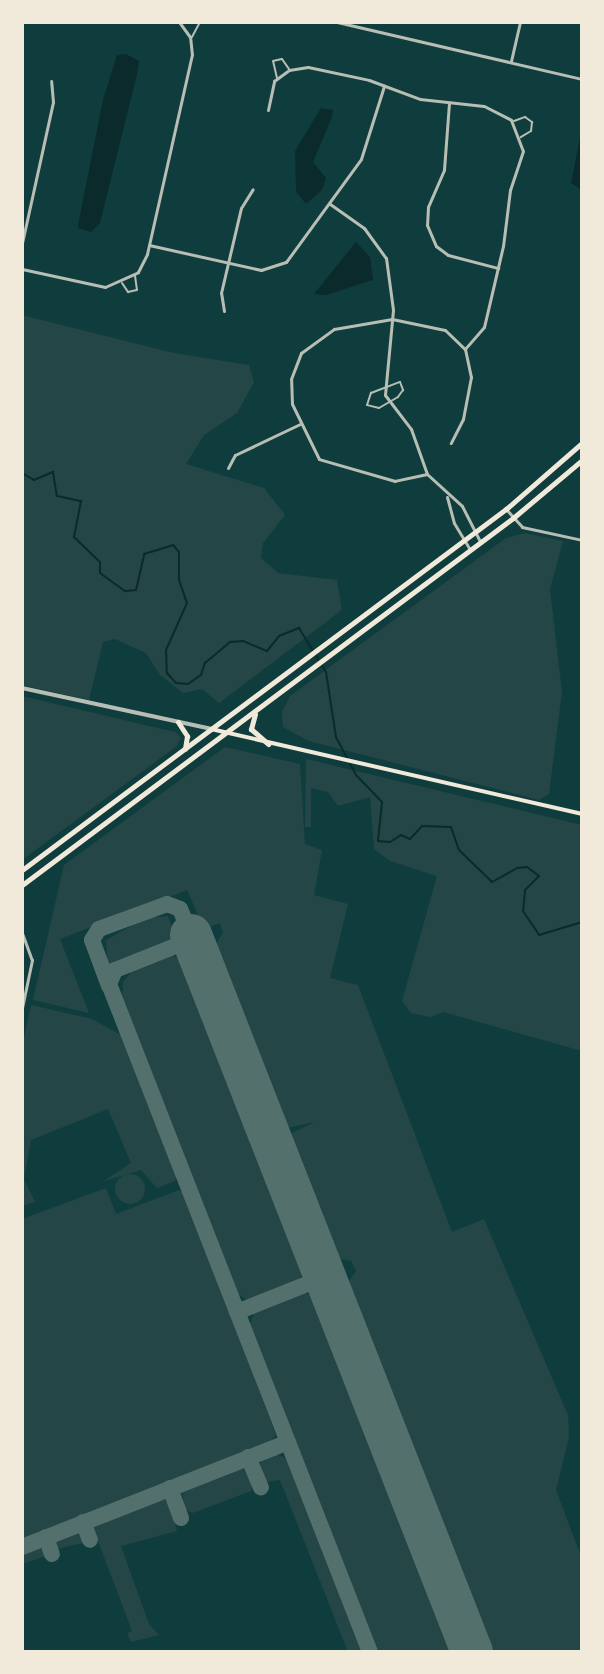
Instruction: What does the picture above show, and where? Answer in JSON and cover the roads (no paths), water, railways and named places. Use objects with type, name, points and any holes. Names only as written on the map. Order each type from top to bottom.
[{"type":"main road","points":[[22,870],[506,509],[582,443]]},
{"type":"main road","points":[[22,885],[513,518],[582,460]]},
{"type":"main road","points":[[258,708],[250,725],[268,744]]},
{"type":"main road","points":[[178,722],[187,736],[185,749]]},
{"type":"main road","points":[[211,729],[582,814]]},
{"type":"street","points":[[22,269],[99,286],[122,283],[135,275],[149,245],[192,55],[190,37],[179,22]]},
{"type":"street","points":[[337,22],[582,79]]},
{"type":"street","points":[[511,63],[520,22]]},
{"type":"street","points":[[268,110],[268,91],[277,78],[289,70],[315,68],[420,99],[499,110],[513,122],[521,137],[522,156],[510,190],[498,268],[484,327],[465,349]]},
{"type":"street","points":[[22,243],[53,102],[51,81]]},
{"type":"street","points":[[149,245],[261,270],[281,265],[361,159],[384,86]]},
{"type":"street","points":[[449,101],[444,170],[428,207],[427,225],[436,246],[448,255],[498,268]]},
{"type":"street","points":[[224,311],[221,293],[241,208],[253,189]]},
{"type":"street","points":[[330,204],[364,228],[382,250],[392,283],[392,319],[383,384],[388,402],[411,429],[427,474],[447,497],[462,506],[481,542]]},
{"type":"street","points":[[427,474],[400,482],[333,467],[312,450],[300,424],[291,379],[310,343],[334,329],[392,319],[437,325],[465,349],[470,385],[460,428],[451,443]]},
{"type":"street","points":[[228,468],[241,452],[300,424]]},
{"type":"street","points":[[447,497],[470,550]]},
{"type":"street","points":[[506,509],[525,528],[582,540]]},
{"type":"street","points":[[22,688],[211,729]]},
{"type":"street","points":[[22,933],[32,960],[22,1008]]},
{"type":"lane","points":[[190,37],[198,33],[200,22]]},
{"type":"lane","points":[[277,78],[271,67],[275,59],[284,60],[289,70]]},
{"type":"lane","points":[[513,122],[525,117],[532,122],[531,131],[521,137]]},
{"type":"lane","points":[[122,283],[128,292],[137,290],[135,275]]},
{"type":"lane","points":[[398,381],[403,386],[400,395],[388,402],[375,408],[367,405],[368,395],[383,384],[398,381]]},
{"type":"waterway","points":[[22,473],[34,480],[53,472],[57,496],[81,501],[74,537],[100,562],[100,573],[125,591],[136,590],[144,554],[173,545],[179,552],[179,580],[187,603],[166,650],[167,673],[176,683],[188,684],[201,675],[205,663],[230,642],[243,641],[267,651],[279,636],[299,628],[326,672],[336,737],[356,775],[382,802],[378,841],[390,842],[401,835],[410,839],[422,826],[451,827],[459,850],[492,882],[517,868],[527,867],[539,876],[525,890],[523,911],[539,935],[582,922]]},
{"type":"waterway","points":[[582,964],[582,984]]}]
